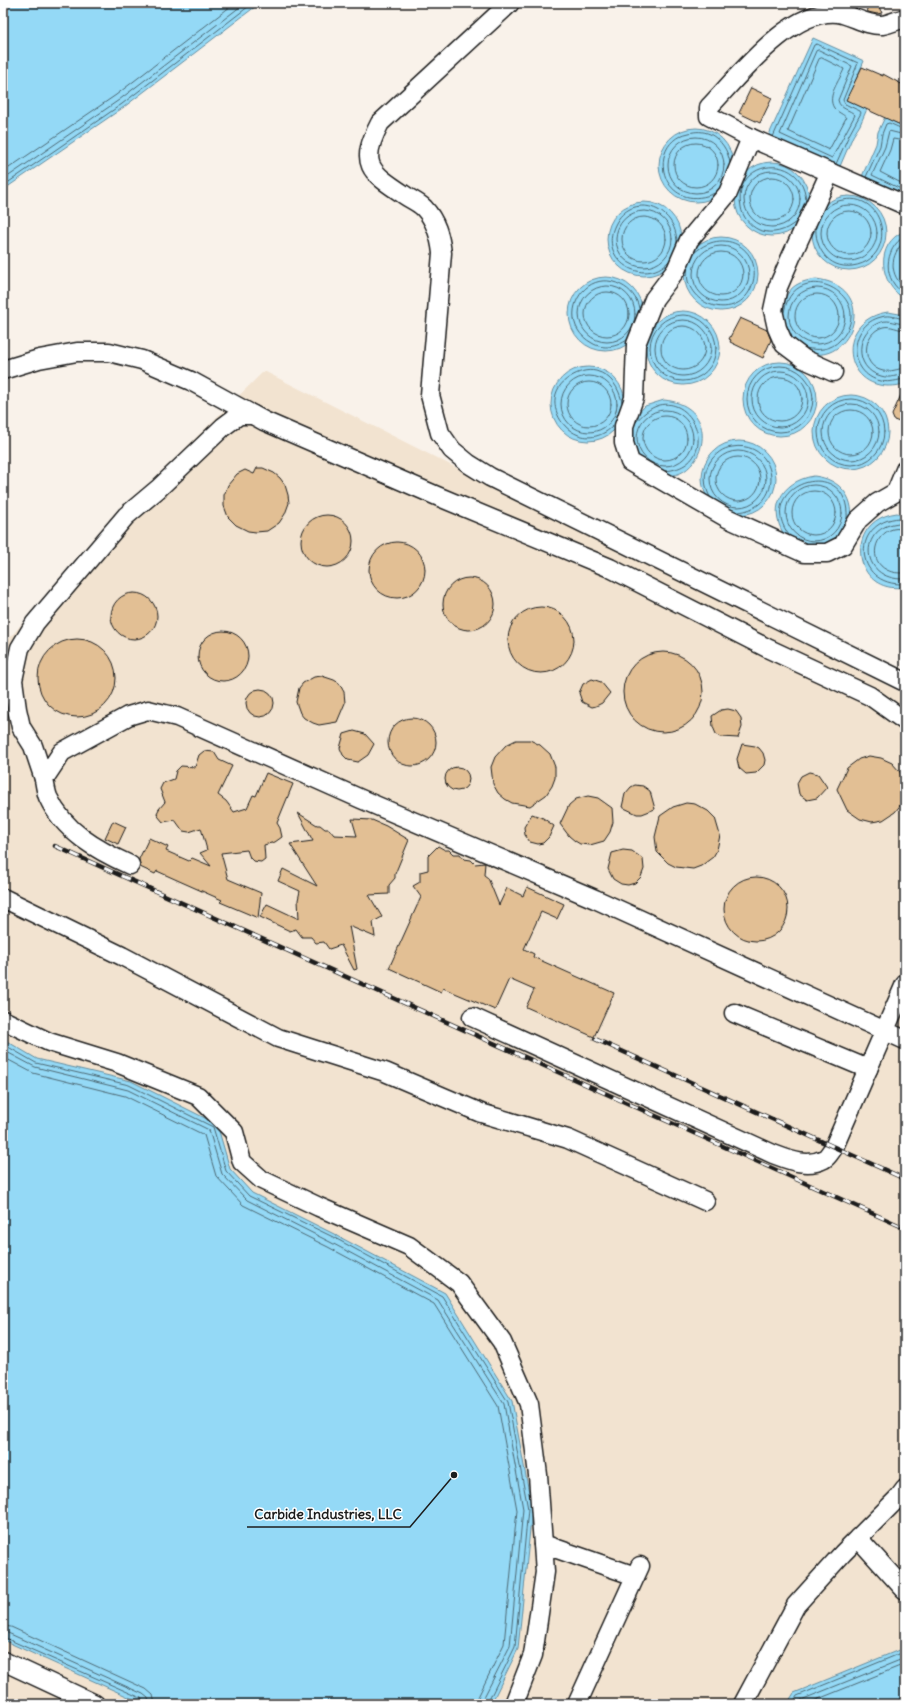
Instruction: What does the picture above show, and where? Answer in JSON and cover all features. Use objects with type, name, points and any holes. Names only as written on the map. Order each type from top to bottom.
[{"type":"lane","points":[[510,3],[380,123],[372,140],[368,156],[372,169],[393,187],[423,207],[434,222],[440,237],[442,253],[430,395],[440,433],[452,450],[469,464],[490,477],[905,682]]},
{"type":"lane","points":[[905,18],[881,25],[838,13],[816,15],[793,25],[769,44],[709,107],[709,116],[751,138],[905,205]]},
{"type":"lane","points":[[751,138],[728,193],[689,240],[676,270],[654,299],[636,344],[634,398],[624,426],[624,443],[630,462],[727,518],[804,553],[827,553],[843,545],[858,520],[877,503],[901,494],[905,470]]},
{"type":"lane","points":[[830,172],[778,287],[773,310],[776,328],[784,344],[804,359],[833,372]]},
{"type":"lane","points":[[3,370],[40,359],[76,352],[109,352],[142,360],[184,378],[252,415],[437,496],[610,568],[769,649],[870,696],[905,721]]},
{"type":"lane","points":[[130,865],[104,853],[75,834],[60,816],[48,796],[33,746],[21,727],[17,709],[13,680],[20,648],[35,623],[126,516],[158,489],[223,427],[239,415],[252,415]]},
{"type":"lane","points":[[44,779],[62,752],[128,716],[148,710],[177,717],[361,799],[595,899],[905,1040]]},
{"type":"lane","points":[[3,898],[122,956],[278,1038],[385,1072],[481,1113],[568,1139],[705,1201]]},
{"type":"lane","points":[[472,1017],[773,1154],[798,1163],[814,1163],[825,1159],[834,1148],[905,984]]},
{"type":"lane","points":[[734,1013],[868,1069]]},
{"type":"lane","points":[[3,1020],[49,1042],[117,1063],[198,1096],[234,1132],[242,1162],[262,1180],[319,1207],[410,1246],[459,1282],[502,1342],[528,1404],[538,1475],[545,1572],[534,1655],[514,1704]]},
{"type":"lane","points":[[743,1704],[796,1605],[905,1489]]},
{"type":"lane","points":[[858,1538],[905,1590]]},
{"type":"lane","points":[[543,1544],[638,1571],[577,1704]]},
{"type":"lane","points":[[3,1661],[95,1704]]},
{"type":"shaded area","points":[[264,371],[905,694],[905,1704],[18,1704],[3,1697],[3,646],[98,534]]},
{"type":"water","points":[[3,3],[260,3],[124,107],[3,190]]},
{"type":"water","points":[[813,38],[864,61],[847,100],[867,109],[853,136],[838,171],[767,139]]},
{"type":"water","points":[[885,117],[905,127],[905,201],[860,181],[876,144],[878,132]]},
{"type":"water","points":[[696,128],[717,134],[727,144],[733,165],[727,186],[717,196],[696,202],[675,196],[665,186],[659,165],[665,144],[675,134]]},
{"type":"water","points":[[772,162],[793,168],[803,178],[809,199],[803,220],[793,230],[772,236],[751,230],[741,220],[735,199],[741,178],[751,168]]},
{"type":"water","points":[[842,196],[856,196],[870,202],[880,212],[886,226],[886,240],[880,254],[870,264],[856,270],[842,270],[828,264],[818,254],[812,240],[812,226],[818,212],[828,202]]},
{"type":"water","points":[[644,202],[658,205],[670,213],[678,225],[681,239],[678,253],[670,265],[658,273],[644,276],[630,273],[618,265],[610,253],[607,239],[610,225],[618,213],[630,205]]},
{"type":"water","points":[[905,231],[905,299],[896,293],[890,284],[885,274],[884,264],[888,245],[895,237]]},
{"type":"water","points":[[714,237],[728,237],[742,243],[752,253],[758,267],[758,281],[752,295],[742,305],[728,311],[714,311],[700,305],[690,295],[684,281],[684,267],[690,253],[700,243]]},
{"type":"water","points":[[606,277],[620,280],[632,288],[640,300],[643,314],[640,328],[632,340],[620,348],[606,351],[592,348],[580,340],[572,328],[569,314],[572,300],[580,288],[592,280]]},
{"type":"water","points":[[816,279],[837,286],[850,298],[854,313],[852,328],[844,342],[831,351],[816,354],[798,348],[791,340],[780,321],[786,297],[793,287],[806,281]]},
{"type":"water","points":[[676,311],[690,311],[704,317],[714,327],[720,341],[718,362],[714,369],[704,379],[690,385],[676,385],[662,379],[652,369],[646,355],[646,341],[652,327],[662,317]]},
{"type":"water","points":[[888,312],[905,315],[905,383],[894,386],[872,383],[861,375],[854,364],[851,351],[853,338],[860,326],[871,317]]},
{"type":"water","points":[[773,362],[787,362],[801,368],[811,378],[817,392],[817,406],[811,420],[801,430],[787,436],[773,436],[759,430],[749,420],[743,406],[743,392],[749,378],[759,368]]},
{"type":"water","points":[[588,367],[609,373],[619,383],[625,404],[619,425],[609,435],[588,441],[567,435],[557,425],[551,404],[557,383],[567,373]]},
{"type":"water","points":[[844,395],[858,395],[872,401],[882,411],[888,425],[886,446],[882,453],[872,463],[858,469],[844,469],[830,463],[820,453],[814,439],[814,425],[820,411],[830,401]]},
{"type":"water","points":[[664,400],[683,405],[696,415],[701,428],[702,443],[697,456],[689,468],[677,474],[660,474],[632,454],[632,420],[645,406]]},
{"type":"water","points":[[739,441],[753,444],[765,452],[773,464],[776,478],[773,492],[765,504],[753,512],[739,515],[725,512],[713,504],[705,492],[702,478],[705,464],[713,452],[725,444]]},
{"type":"water","points":[[814,476],[832,481],[839,486],[849,499],[851,508],[852,517],[850,527],[823,550],[787,539],[778,518],[777,508],[785,491],[792,484],[802,479]]},
{"type":"water","points":[[897,513],[905,515],[905,587],[887,587],[874,580],[865,569],[861,556],[862,542],[868,529],[879,519]]},
{"type":"water","points":[[3,1039],[37,1059],[131,1081],[217,1124],[230,1169],[252,1193],[334,1234],[445,1293],[512,1401],[532,1509],[518,1649],[491,1704],[144,1704],[3,1640]]},
{"type":"water","points":[[899,1650],[905,1651],[905,1704],[787,1704],[794,1693]]},
{"type":"building","points":[[864,3],[877,3],[882,13],[877,14],[868,12]]},
{"type":"building","points":[[862,67],[883,76],[883,74],[905,86],[905,127],[846,100]]},
{"type":"building","points":[[751,88],[772,98],[760,123],[739,113]]},
{"type":"building","points":[[740,318],[767,330],[771,340],[763,358],[730,342],[731,340],[729,339]]},
{"type":"building","points":[[905,386],[905,424],[894,420],[892,415]]},
{"type":"building","points":[[257,468],[263,468],[274,473],[280,478],[285,485],[289,503],[285,514],[279,523],[267,531],[256,532],[248,531],[236,525],[228,517],[224,506],[224,495],[228,485],[237,474],[245,470],[254,474]]},
{"type":"building","points":[[327,515],[341,519],[349,527],[353,541],[349,555],[341,563],[327,567],[313,563],[305,555],[301,541],[305,527],[313,519]]},
{"type":"building","points":[[397,542],[408,544],[417,550],[423,559],[425,570],[423,581],[417,590],[408,596],[397,598],[386,596],[377,590],[371,581],[369,570],[371,559],[377,550],[386,544]]},
{"type":"building","points":[[469,578],[479,580],[487,586],[493,594],[495,604],[493,614],[487,622],[479,628],[469,630],[459,628],[451,622],[445,614],[443,604],[445,594],[451,586],[459,580]]},
{"type":"building","points":[[134,593],[147,597],[153,603],[157,616],[153,629],[147,635],[134,639],[121,635],[115,629],[111,616],[115,603],[121,597]]},
{"type":"building","points":[[534,607],[548,607],[560,612],[569,621],[574,633],[572,653],[565,664],[548,673],[534,673],[522,668],[513,659],[508,647],[508,633],[513,621],[522,612]]},
{"type":"building","points":[[218,631],[228,631],[241,638],[248,651],[248,661],[241,674],[228,681],[218,681],[209,677],[202,670],[198,661],[198,651],[202,642],[209,635]]},
{"type":"building","points":[[77,639],[92,642],[105,650],[113,663],[116,678],[113,693],[105,706],[92,714],[77,717],[62,714],[49,706],[41,693],[38,678],[41,663],[49,650],[62,642]]},
{"type":"building","points":[[663,652],[678,655],[691,664],[700,677],[703,692],[700,707],[691,720],[678,729],[663,732],[648,729],[635,720],[626,707],[623,692],[626,677],[635,664],[648,655]]},
{"type":"building","points":[[322,676],[339,683],[344,692],[345,703],[337,722],[319,725],[304,718],[300,713],[296,702],[299,688],[303,683],[314,677]]},
{"type":"building","points":[[592,679],[601,682],[610,693],[602,703],[592,707],[582,702],[579,693],[583,684]]},
{"type":"building","points":[[260,689],[270,693],[274,703],[270,713],[260,717],[250,713],[246,703],[250,693]]},
{"type":"building","points":[[728,709],[736,711],[741,718],[742,727],[738,738],[721,737],[716,734],[713,727],[712,716],[721,710]]},
{"type":"building","points":[[407,718],[417,718],[426,722],[432,728],[435,733],[435,751],[426,762],[417,766],[407,766],[398,762],[392,756],[388,747],[388,737],[392,728],[398,722]]},
{"type":"building","points":[[354,731],[365,734],[374,744],[368,755],[358,762],[348,760],[343,755],[340,748],[344,734]]},
{"type":"building","points":[[516,740],[530,740],[540,745],[550,754],[555,767],[555,778],[552,786],[546,795],[530,806],[512,803],[505,799],[498,793],[493,784],[491,767],[495,757],[506,745]]},
{"type":"building","points":[[742,744],[755,746],[763,753],[765,760],[764,765],[756,773],[746,774],[739,768],[737,759]]},
{"type":"building","points":[[204,751],[214,752],[219,760],[232,766],[218,795],[226,801],[234,812],[247,808],[253,795],[256,796],[266,773],[293,784],[277,823],[282,837],[275,842],[264,845],[265,859],[261,862],[253,861],[247,850],[221,853],[228,879],[261,893],[258,918],[220,902],[222,900],[157,871],[155,874],[140,867],[139,859],[149,838],[168,847],[166,851],[189,861],[192,858],[211,866],[200,853],[207,850],[201,828],[189,832],[183,831],[175,820],[163,822],[157,813],[165,802],[160,789],[163,783],[174,779],[176,771],[181,766],[195,767],[199,755]]},
{"type":"building","points":[[869,756],[881,758],[892,763],[900,772],[905,790],[902,803],[895,812],[883,820],[872,822],[860,819],[847,810],[837,789],[847,768],[859,759]]},
{"type":"building","points":[[457,767],[462,768],[468,774],[468,784],[462,790],[457,791],[452,790],[446,784],[445,779],[446,774],[452,768]]},
{"type":"building","points":[[809,772],[818,774],[827,787],[817,798],[807,800],[799,794],[797,783],[801,776]]},
{"type":"building","points":[[635,785],[643,786],[650,791],[655,809],[642,814],[637,814],[622,807],[625,794]]},
{"type":"building","points":[[588,796],[598,798],[612,808],[613,822],[610,832],[604,841],[590,845],[580,844],[575,841],[560,824],[569,805],[576,799]]},
{"type":"building","points":[[686,803],[695,804],[708,811],[715,818],[720,835],[717,850],[713,857],[701,866],[693,869],[676,867],[668,863],[657,852],[655,837],[660,816],[673,807]]},
{"type":"building","points":[[298,813],[317,825],[320,825],[325,829],[329,829],[334,835],[357,836],[352,819],[372,820],[386,826],[409,840],[395,874],[395,878],[389,885],[389,894],[369,895],[382,917],[373,922],[375,937],[349,926],[357,969],[354,970],[341,945],[329,949],[324,942],[316,943],[311,937],[302,937],[296,929],[290,931],[260,917],[267,904],[299,919],[298,900],[300,891],[278,881],[283,869],[317,886],[290,844],[313,841]]},
{"type":"building","points":[[532,814],[543,818],[554,826],[549,837],[543,843],[538,844],[530,842],[525,835],[524,827]]},
{"type":"building","points":[[113,821],[126,827],[118,844],[105,838]]},
{"type":"building","points":[[438,846],[445,850],[449,850],[453,854],[460,854],[464,859],[471,860],[475,864],[485,863],[484,875],[488,878],[499,905],[507,888],[523,896],[527,887],[564,904],[557,919],[541,912],[524,949],[534,954],[533,957],[614,993],[594,1037],[526,1007],[534,990],[509,979],[495,1010],[443,988],[441,992],[389,968],[421,897],[413,886],[420,882],[420,872],[428,870],[428,856]]},
{"type":"building","points":[[623,850],[632,851],[643,859],[644,869],[641,877],[635,883],[628,885],[621,884],[613,879],[608,869],[612,853]]},
{"type":"building","points":[[750,877],[762,877],[779,886],[786,897],[788,909],[786,921],[779,932],[762,941],[750,941],[738,936],[729,927],[724,915],[724,903],[729,891],[738,882]]},
{"type":"railway","points":[[55,846],[905,1228]]},
{"type":"railway","points":[[595,1039],[905,1179]]},
{"type":"place","name":"Carbide Industries, LLC","points":[[454,1475]]}]
